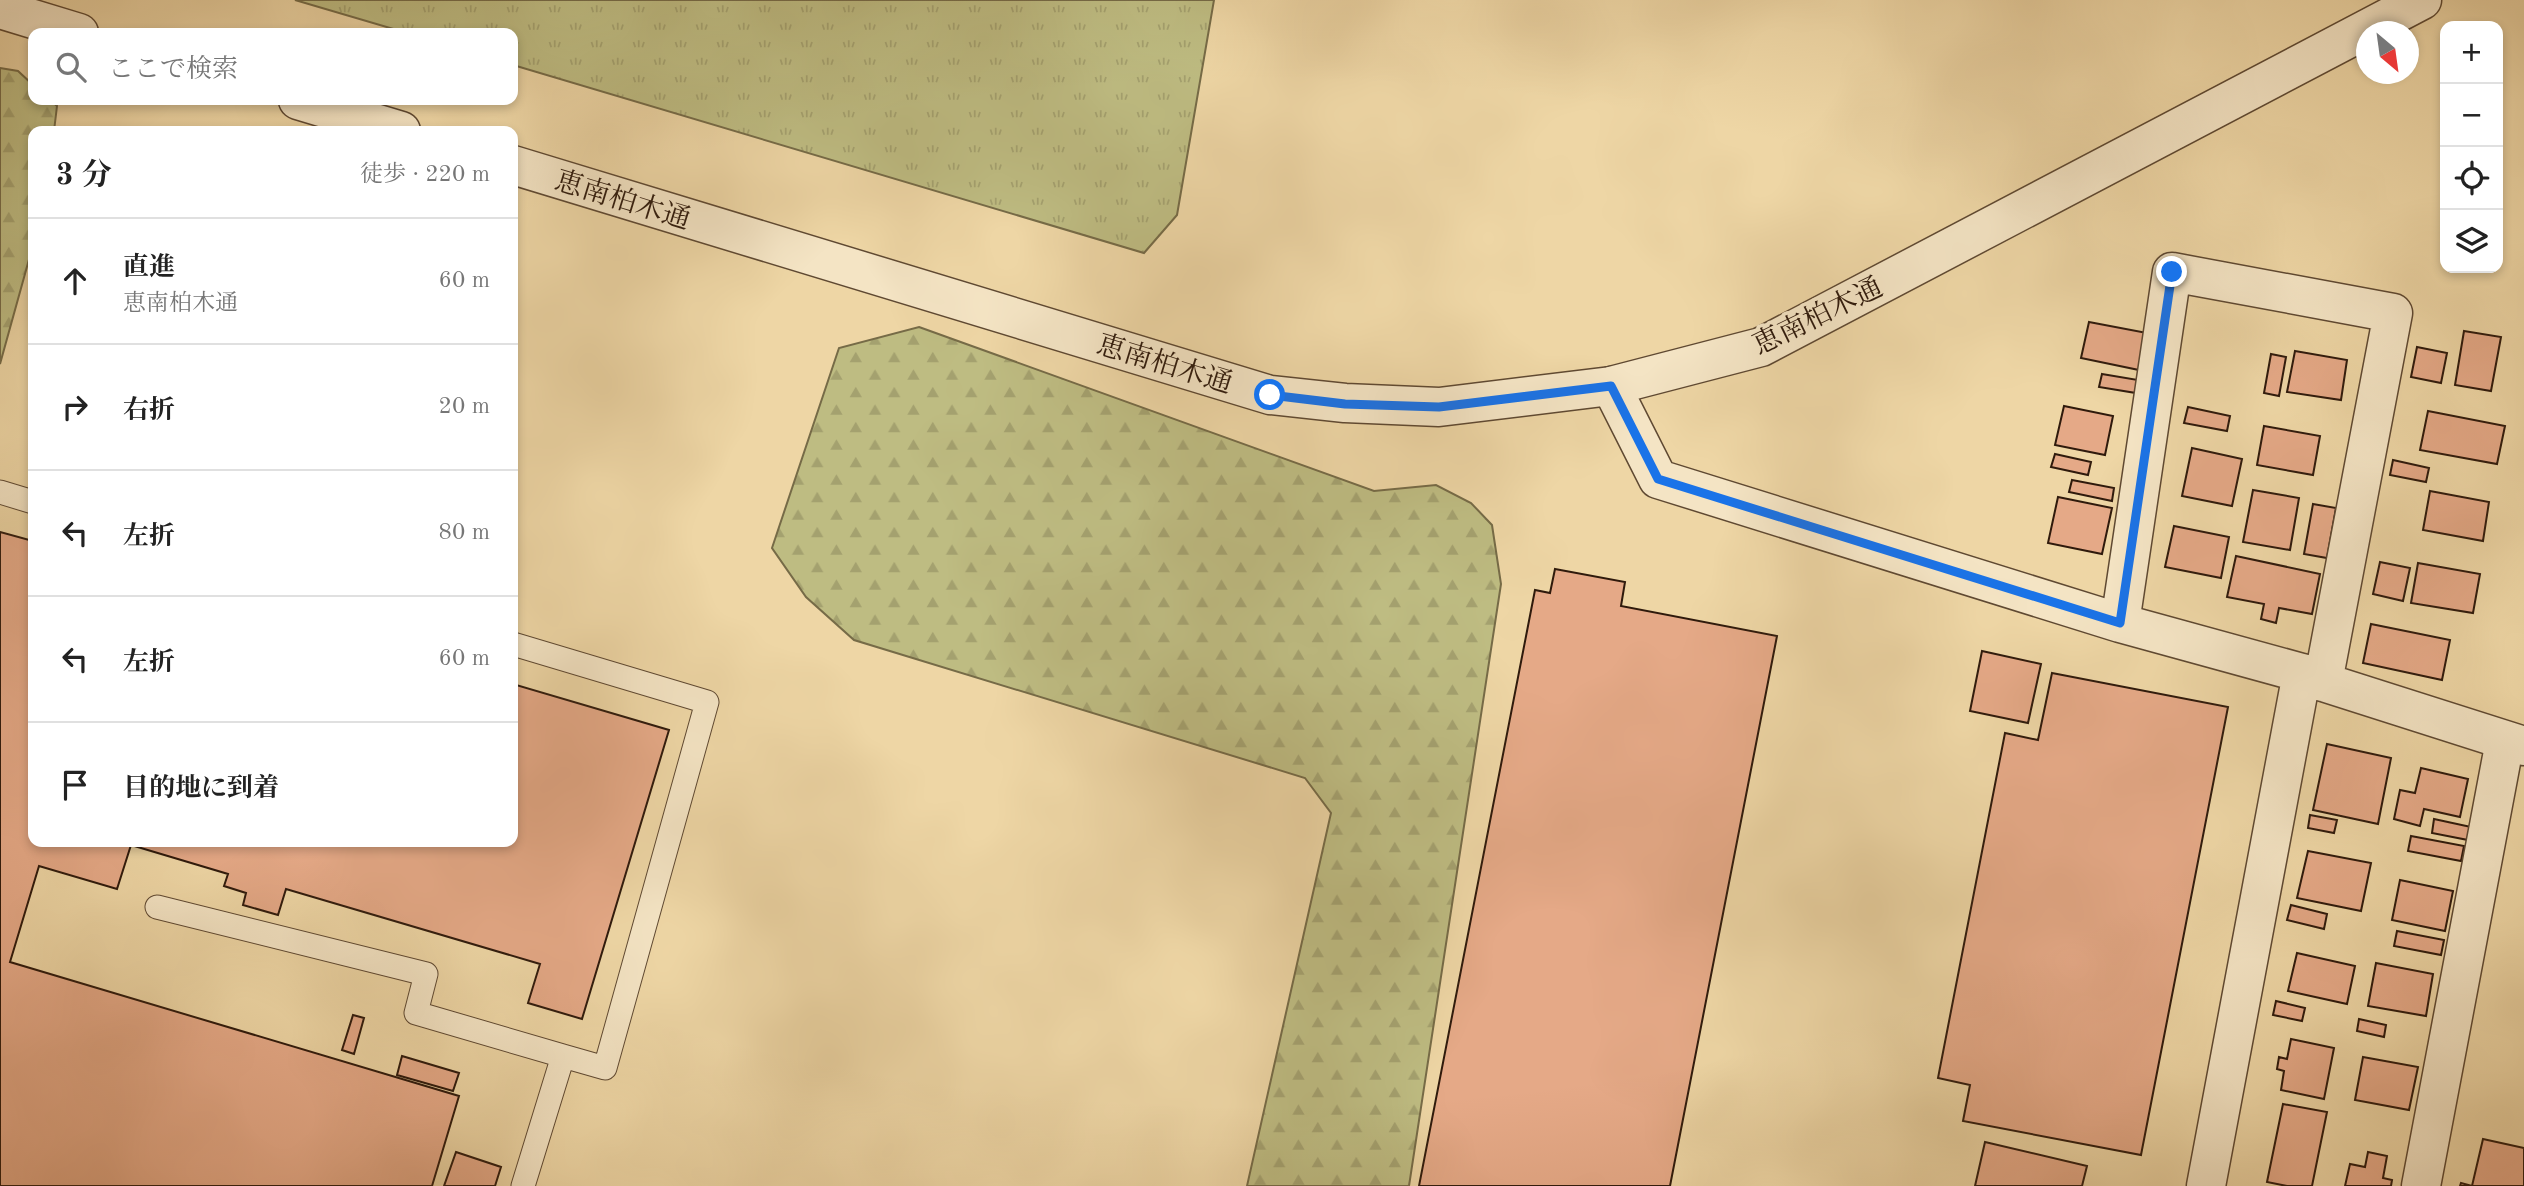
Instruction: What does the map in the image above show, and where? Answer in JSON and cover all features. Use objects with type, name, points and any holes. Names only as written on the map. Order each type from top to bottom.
[{"type":"street","name":"恵南柏木通","points":[[518,167],[1270,395],[1345,404],[1439,407],[1611,386],[1761,348],[2422,0]]},
{"type":"street","points":[[0,9],[63,28]]},
{"type":"street","points":[[315,105],[384,126]]},
{"type":"street","points":[[2120,623],[2172,272],[2393,313],[2312,677],[2206,1186]]},
{"type":"street","points":[[1611,386],[1658,479],[2120,623],[2312,677],[2515,743],[2421,1186]]},
{"type":"lane","points":[[0,492],[28,500]]},
{"type":"lane","points":[[157,907],[426,974],[416,1013],[605,1068],[706,702],[518,646]]},
{"type":"lane","points":[[523,1186],[563,1056]]},
{"type":"green space","points":[[295,0],[1214,0],[1177,215],[1144,253],[518,66],[518,28],[390,28]]},
{"type":"green space","points":[[0,68],[18,71],[28,80],[28,105],[57,106],[55,126],[28,126],[28,263],[0,364]]},
{"type":"green space","points":[[919,327],[1374,491],[1436,485],[1471,503],[1492,525],[1501,584],[1409,1186],[1247,1186],[1331,813],[1305,778],[854,640],[806,597],[772,548],[839,348]]},
{"type":"building","points":[[2089,322],[2147,333],[2139,370],[2081,358]]},
{"type":"building","points":[[2464,331],[2501,337],[2491,391],[2455,385]]},
{"type":"building","points":[[2417,347],[2447,353],[2441,383],[2411,377]]},
{"type":"building","points":[[2295,351],[2347,360],[2341,400],[2287,392]]},
{"type":"building","points":[[2271,354],[2286,357],[2279,396],[2264,393]]},
{"type":"building","points":[[2102,374],[2138,380],[2136,393],[2099,387]]},
{"type":"building","points":[[2064,406],[2113,416],[2105,455],[2055,445]]},
{"type":"building","points":[[2188,407],[2230,416],[2227,431],[2184,423]]},
{"type":"building","points":[[2428,411],[2505,426],[2497,464],[2420,450]]},
{"type":"building","points":[[2264,426],[2320,436],[2313,475],[2257,465]]},
{"type":"building","points":[[2192,448],[2242,459],[2232,506],[2182,496]]},
{"type":"building","points":[[2055,454],[2091,462],[2088,475],[2051,467]]},
{"type":"building","points":[[2393,460],[2429,468],[2426,482],[2390,475]]},
{"type":"building","points":[[2072,480],[2114,488],[2112,501],[2069,492]]},
{"type":"building","points":[[2253,490],[2299,498],[2290,550],[2243,542]]},
{"type":"building","points":[[2430,491],[2489,502],[2483,541],[2423,530]]},
{"type":"building","points":[[2058,497],[2112,508],[2102,554],[2048,543]]},
{"type":"building","points":[[2313,504],[2336,508],[2327,558],[2304,554]]},
{"type":"building","points":[[2174,526],[2229,537],[2221,578],[2165,567]]},
{"type":"building","points":[[0,532],[28,540],[28,847],[130,847],[117,889],[39,866],[10,962],[459,1096],[432,1186],[0,1186]]},
{"type":"building","points":[[2236,556],[2320,574],[2312,614],[2279,608],[2276,623],[2261,619],[2264,604],[2227,597]]},
{"type":"building","points":[[2380,562],[2410,568],[2403,601],[2373,594]]},
{"type":"building","points":[[2418,563],[2480,574],[2473,613],[2411,603]]},
{"type":"building","points":[[1555,569],[1625,582],[1621,606],[1777,636],[1670,1186],[1419,1186],[1535,590],[1550,593]]},
{"type":"building","points":[[2371,624],[2450,640],[2442,680],[2363,663]]},
{"type":"building","points":[[1982,651],[2041,664],[2028,723],[1970,711]]},
{"type":"building","points":[[2052,673],[2228,707],[2141,1155],[1963,1121],[1970,1085],[1938,1078],[2005,733],[2038,740]]},
{"type":"building","points":[[518,685],[669,730],[582,1019],[528,1003],[540,964],[286,889],[278,915],[243,905],[246,893],[224,886],[228,874],[138,847],[518,847]]},
{"type":"building","points":[[2327,744],[2391,758],[2378,824],[2313,810]]},
{"type":"building","points":[[2421,768],[2468,779],[2460,817],[2424,809],[2420,826],[2394,819],[2400,790],[2415,793]]},
{"type":"building","points":[[2310,815],[2337,820],[2334,833],[2308,828]]},
{"type":"building","points":[[2434,819],[2471,827],[2468,840],[2432,833]]},
{"type":"building","points":[[2411,836],[2464,846],[2461,861],[2408,851]]},
{"type":"building","points":[[2308,851],[2371,863],[2361,911],[2297,898]]},
{"type":"building","points":[[2400,880],[2453,891],[2445,931],[2392,920]]},
{"type":"building","points":[[2291,905],[2327,914],[2324,929],[2287,920]]},
{"type":"building","points":[[2397,931],[2444,940],[2441,955],[2394,946]]},
{"type":"building","points":[[2297,953],[2355,966],[2347,1004],[2288,991]]},
{"type":"building","points":[[2376,963],[2433,974],[2426,1016],[2368,1006]]},
{"type":"building","points":[[2276,1001],[2305,1008],[2302,1021],[2273,1015]]},
{"type":"building","points":[[353,1015],[364,1018],[354,1054],[342,1050]]},
{"type":"building","points":[[2359,1019],[2386,1025],[2384,1037],[2357,1031]]},
{"type":"building","points":[[2291,1039],[2334,1048],[2324,1099],[2281,1090],[2284,1071],[2277,1069],[2279,1057],[2287,1059]]},
{"type":"building","points":[[402,1056],[459,1073],[453,1091],[397,1075]]},
{"type":"building","points":[[2363,1057],[2418,1067],[2409,1110],[2355,1100]]},
{"type":"building","points":[[2283,1104],[2327,1112],[2312,1186],[2287,1186],[2267,1182]]},
{"type":"building","points":[[2483,1139],[2524,1148],[2524,1186],[2472,1186]]},
{"type":"building","points":[[1985,1142],[2087,1166],[2082,1186],[1975,1186]]},
{"type":"building","points":[[456,1152],[501,1167],[495,1186],[444,1186]]},
{"type":"building","points":[[2368,1152],[2387,1156],[2383,1178],[2392,1180],[2391,1186],[2345,1186],[2350,1164],[2365,1167]]},
{"type":"route","points":[[1270,395],[1345,404],[1439,407],[1611,386],[1658,479],[2120,623],[2172,272]]}]
